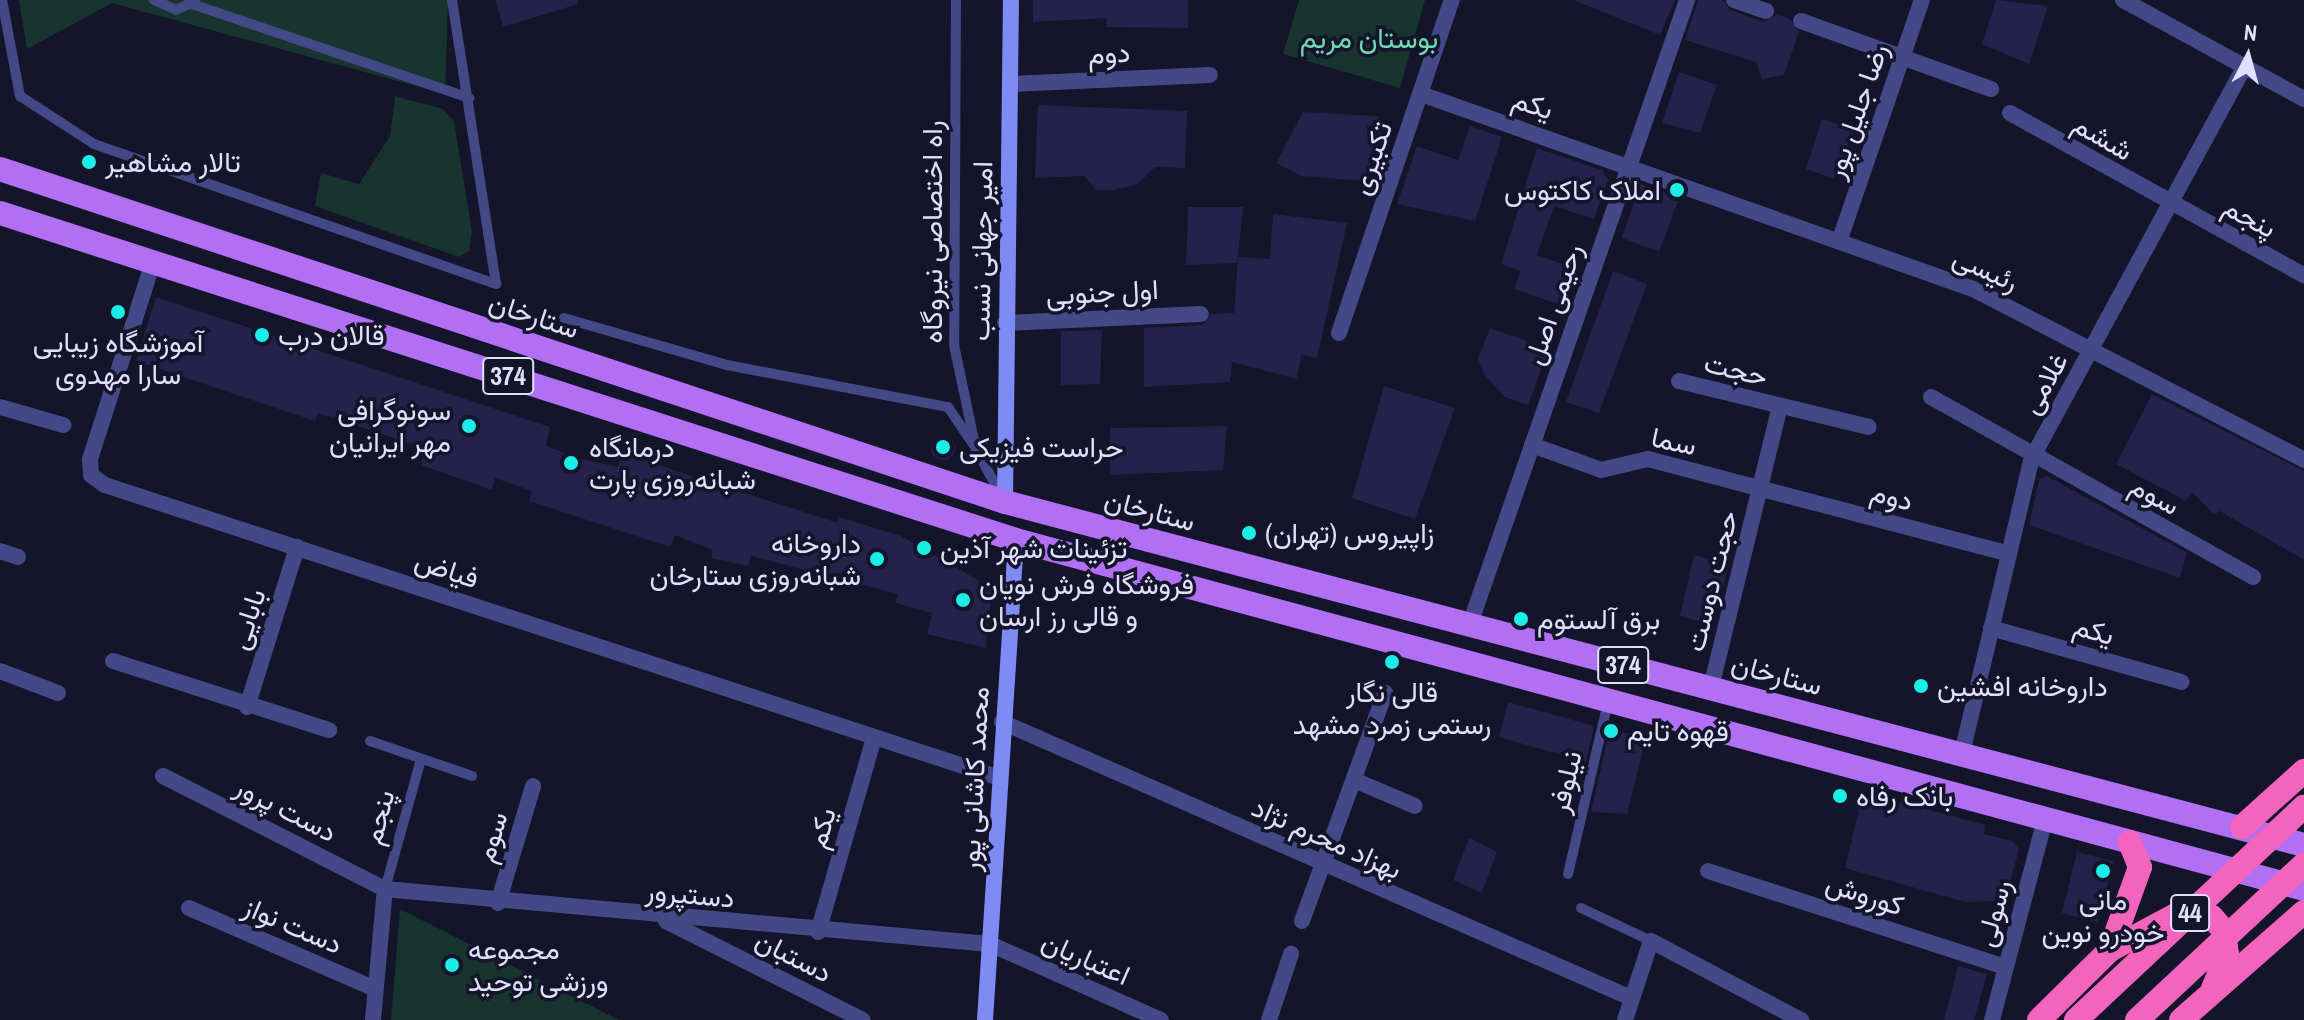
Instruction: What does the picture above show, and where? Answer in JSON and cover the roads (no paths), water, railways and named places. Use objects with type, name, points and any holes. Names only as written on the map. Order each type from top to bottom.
[{"type":"highway","points":[[2242,827],[2304,771]]},
{"type":"highway","name":"44","points":[[2076,1020],[2304,807]]},
{"type":"highway","points":[[2110,950],[2140,867],[2130,842]]},
{"type":"highway","name":"44","points":[[2137,1020],[2304,864]]},
{"type":"highway","points":[[2181,1020],[2304,912]]},
{"type":"highway","points":[[2039,1020],[2110,950],[2170,914],[2205,913],[2227,942],[2213,989]]},
{"type":"main road","name":"ستارخان","points":[[0,169],[1005,502],[2304,845]]},
{"type":"main road","name":"374","points":[[0,213],[1016,540],[2304,889]]},
{"type":"street","name":"امیر جهانی نسب","points":[[1005,502],[1011,0]]},
{"type":"street","name":"تکبیری","points":[[1339,333],[1452,0]]},
{"type":"street","name":"رحیمی اصل","points":[[1470,624],[1687,0]]},
{"type":"street","points":[[1734,0],[1766,11]]},
{"type":"street","name":"رضا جلیل پور","points":[[1840,239],[1922,0]]},
{"type":"street","points":[[2123,0],[2304,99]]},
{"type":"street","points":[[1801,21],[1991,89]]},
{"type":"street","name":"غلامی","points":[[1962,753],[2032,458],[2245,66]]},
{"type":"street","name":"دوم","points":[[1010,84],[1210,75]]},
{"type":"street","name":"یکم","points":[[1421,94],[1630,163]]},
{"type":"street","name":"ششم","points":[[2010,113],[2171,205]]},
{"type":"street","name":"رئیسی","points":[[1630,163],[1973,289],[2094,348],[2304,460]]},
{"type":"street","name":"پنجم","points":[[2171,205],[2304,275]]},
{"type":"street","name":"فیاض","points":[[153,262],[91,475],[297,547],[1000,778]]},
{"type":"street","name":"اول جنوبی","points":[[1005,323],[1201,314]]},
{"type":"street","name":"حجت","points":[[1679,381],[1869,427]]},
{"type":"street","name":"سوم","points":[[1931,397],[2032,458],[2253,577]]},
{"type":"street","name":"حجت","points":[[1762,488],[1780,406]]},
{"type":"street","points":[[0,407],[63,425]]},
{"type":"street","name":"سما","points":[[1532,445],[1601,470],[1640,457],[1762,488]]},
{"type":"street","name":"دوم","points":[[1762,488],[2009,554]]},
{"type":"street","name":"حجت دوست","points":[[1711,687],[1762,488]]},
{"type":"street","name":"محمد کاشانی پور","points":[[985,1020],[1016,540]]},
{"type":"street","name":"بابایی","points":[[247,707],[297,547]]},
{"type":"street","points":[[0,551],[18,557]]},
{"type":"street","name":"یکم","points":[[1991,628],[2182,682]]},
{"type":"street","points":[[113,661],[247,707],[329,730]]},
{"type":"street","points":[[0,671],[58,693]]},
{"type":"street","points":[[1302,921],[1385,693]]},
{"type":"street","name":"بهزاد محرم نژاد","points":[[1002,722],[1631,998]]},
{"type":"street","name":"یکم","points":[[818,932],[874,738]]},
{"type":"street","name":"دست پرور","points":[[163,776],[385,889]]},
{"type":"street","points":[[1354,780],[1415,806]]},
{"type":"street","name":"سوم","points":[[498,903],[533,786]]},
{"type":"street","name":"رسولی","points":[[1992,1020],[2045,819]]},
{"type":"street","name":"کوروش","points":[[1708,871],[2006,967]]},
{"type":"street","points":[[373,1020],[385,889]]},
{"type":"street","name":"دستپرور","points":[[385,889],[498,903],[990,944]]},
{"type":"street","name":"دست نواز","points":[[189,908],[375,989]]},
{"type":"street","name":"دستبان","points":[[658,917],[863,1020]]},
{"type":"street","points":[[1625,1020],[1651,941],[1799,1019]]},
{"type":"street","name":"اعتباریان","points":[[990,944],[1161,1020]]},
{"type":"street","points":[[1269,1020],[1291,954]]},
{"type":"lane","points":[[2,0],[20,96],[94,144],[496,284],[452,0]]},
{"type":"lane","points":[[154,0],[176,10],[194,2],[469,98]]},
{"type":"lane","name":"راه اختصاصی نیروگاه","points":[[956,0],[954,345],[976,449],[1005,502]]},
{"type":"lane","points":[[564,318],[727,365],[948,407],[976,449]]},
{"type":"lane","name":"نیلوفر","points":[[1568,874],[1608,702]]},
{"type":"lane","name":"پنجم","points":[[370,741],[472,776]]},
{"type":"lane","name":"پنجم","points":[[385,889],[421,759]]},
{"type":"lane","points":[[1581,908],[1651,941]]},
{"type":"place","name":"تالار مشاهیر","points":[[89,162]]},
{"type":"place","name":"املاک کاکتوس","points":[[1677,190]]},
{"type":"place","name":"آموزشگاه زیبایی سارا مهدوی","points":[[118,312]]},
{"type":"place","name":"قالان درب","points":[[262,335]]},
{"type":"place","name":"سونوگرافی مهر ایرانیان","points":[[469,426]]},
{"type":"place","name":"حراست فیزیکی","points":[[943,447]]},
{"type":"place","name":"درمانگاه شبانه‌روزی پارت","points":[[571,463]]},
{"type":"place","name":"زاپیروس (تهران)","points":[[1249,533]]},
{"type":"place","name":"تزئینات شهر آذین","points":[[924,548]]},
{"type":"place","name":"داروخانه شبانه‌روزی ستارخان","points":[[877,559]]},
{"type":"place","name":"فروشگاه فرش نویان و قالی رز ارسان","points":[[963,600]]},
{"type":"place","name":"برق آلستوم","points":[[1521,619]]},
{"type":"place","name":"قالی نگار رستمی زمرد مشهد","points":[[1392,662]]},
{"type":"place","name":"داروخانه افشین","points":[[1921,686]]},
{"type":"place","name":"قهوه تایم","points":[[1611,731]]},
{"type":"place","name":"بانک رفاه","points":[[1840,796]]},
{"type":"place","name":"مانی خودرو نوین","points":[[2103,871]]},
{"type":"place","name":"مجموعه ورزشی توحید","points":[[452,965]]},
{"type":"park label","name":"بوستان مریم","points":[[1369,38]]}]
